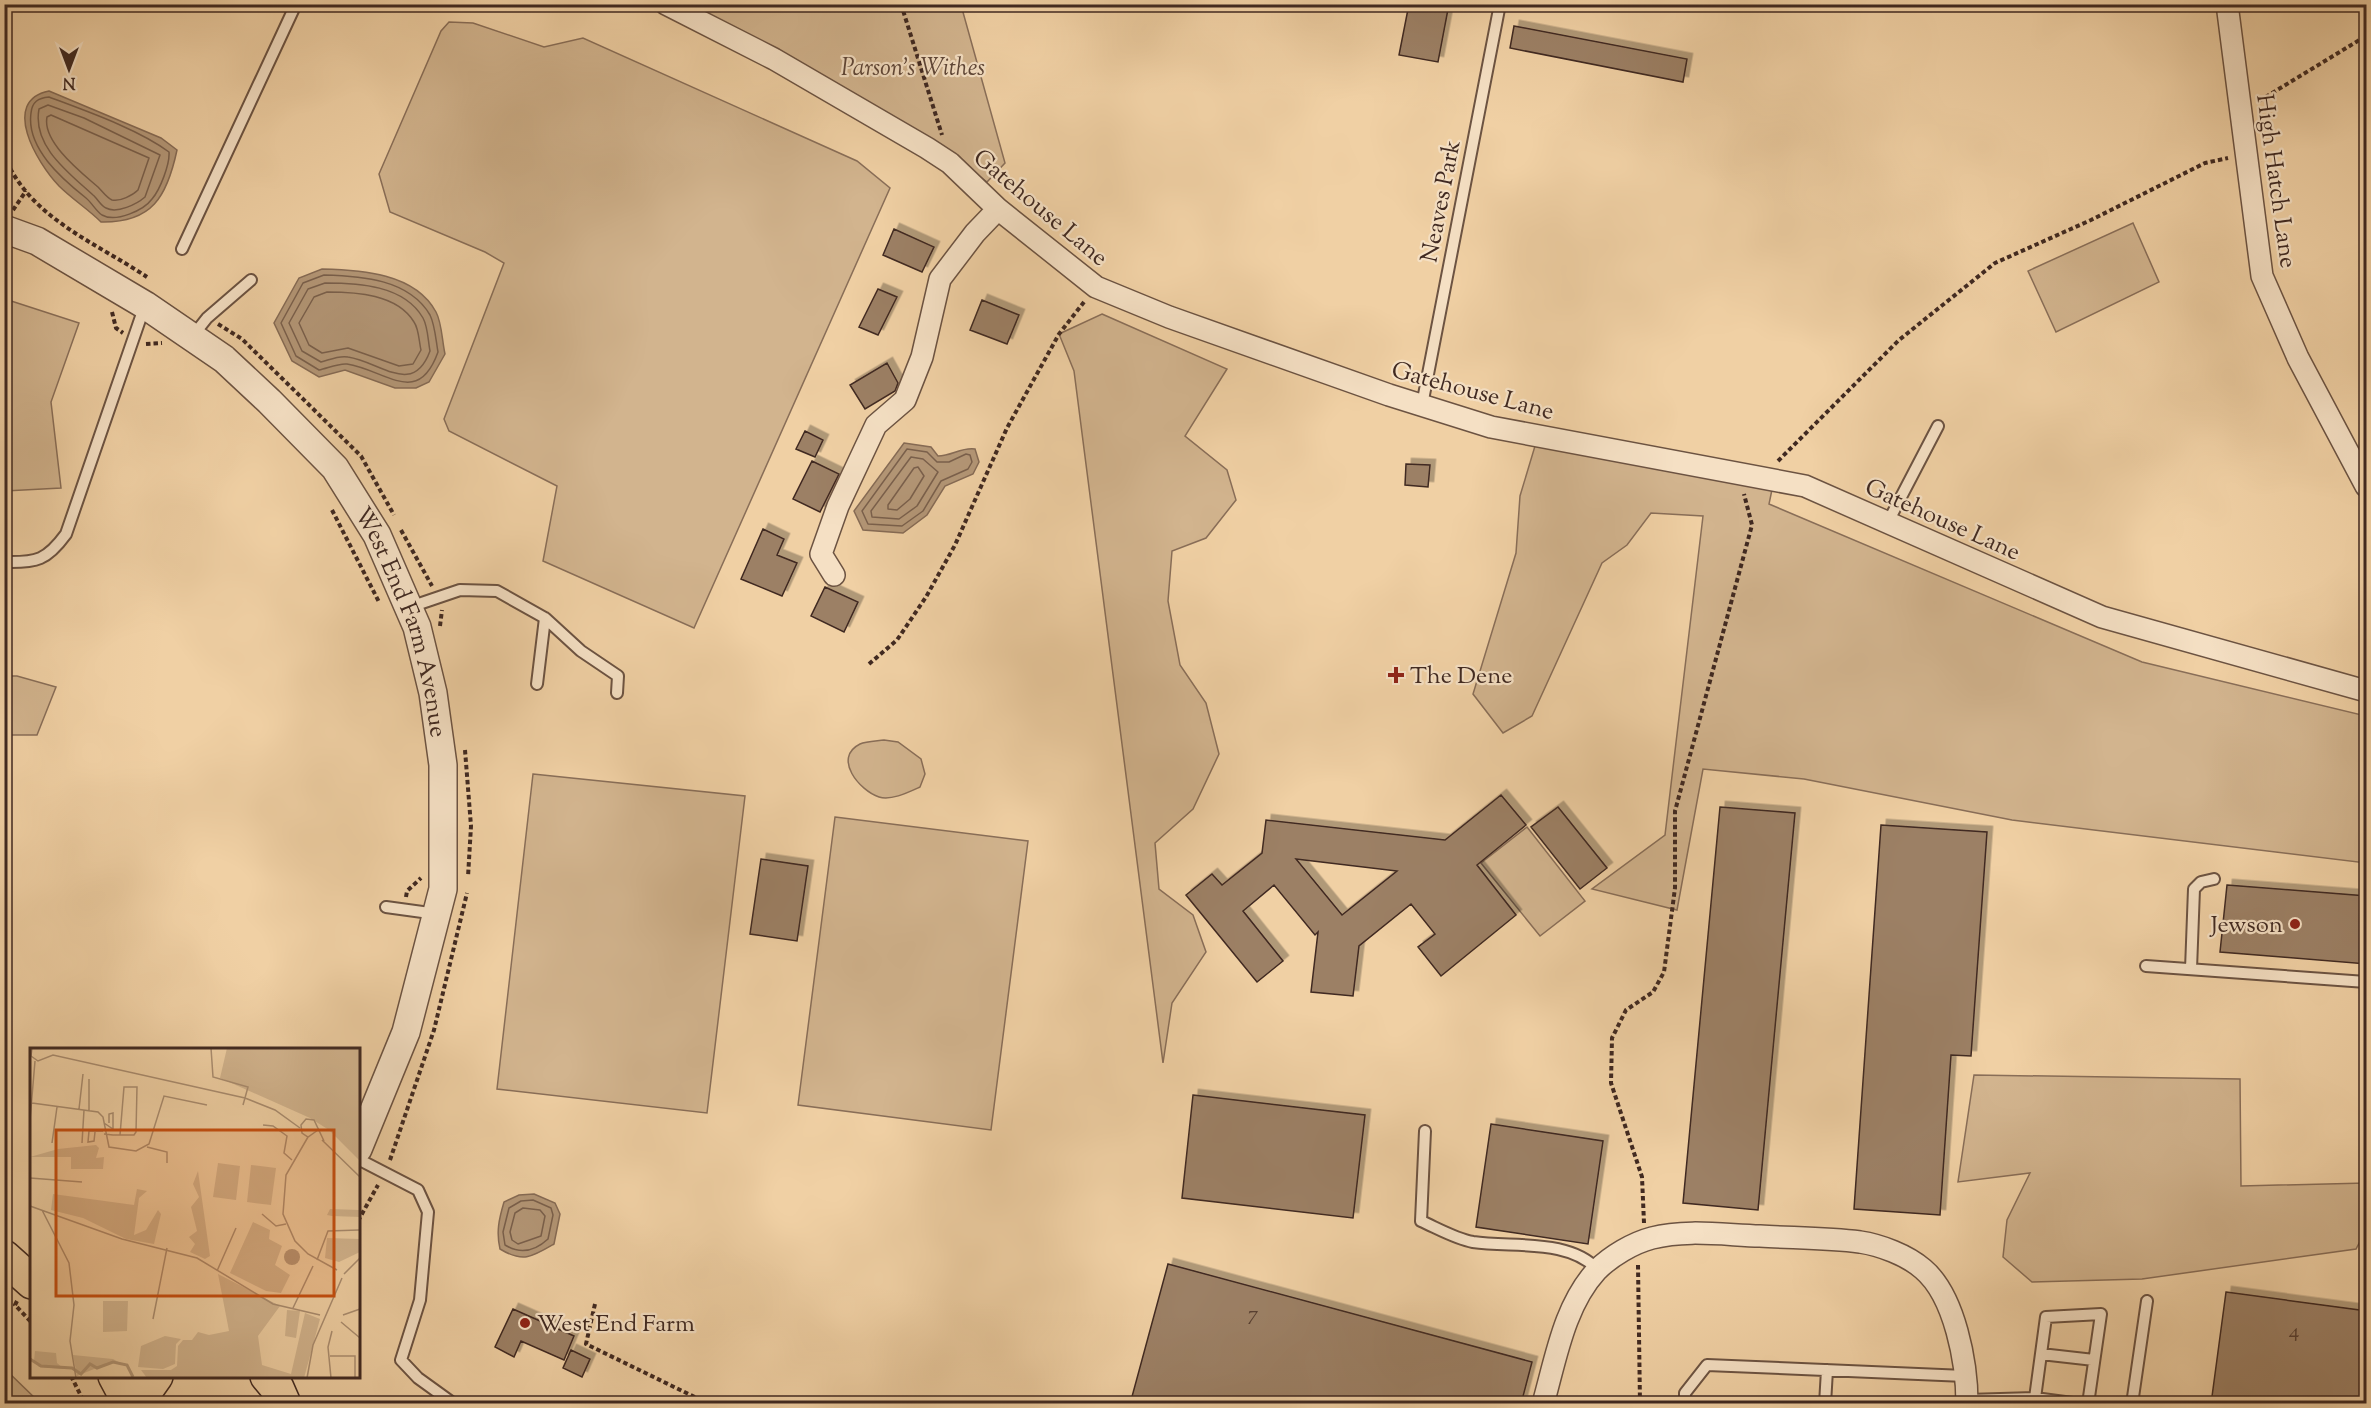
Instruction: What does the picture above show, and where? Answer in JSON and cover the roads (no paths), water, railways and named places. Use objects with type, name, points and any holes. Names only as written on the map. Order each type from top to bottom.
[{"type":"main road","points":[[4,1257],[23,1293]]},
{"type":"main road","points":[[116,1378],[130,1404]]},
{"type":"main road","points":[[140,1404],[155,1378]]},
{"type":"street","name":"Gatehouse Lane","points":[[666,4],[774,59],[950,163],[998,209],[1096,287],[1169,317],[1491,427],[1805,486],[2102,617],[2367,691]]},
{"type":"street","name":"High Hatch Lane","points":[[2227,4],[2262,276],[2298,358],[2367,486]]},
{"type":"street","points":[[834,576],[822,554],[838,506],[876,425],[905,400],[922,357],[940,279],[975,233],[998,209]]},
{"type":"street","name":"West End Farm Avenue","points":[[6,218],[37,241],[150,294],[188,332],[224,358],[335,468],[377,536],[410,607],[433,693],[443,765],[443,889],[406,1032],[360,1144]]},
{"type":"street","points":[[1543,1404],[1562,1335],[1578,1294],[1598,1270],[1615,1255],[1650,1238],[1688,1233],[1862,1243],[1895,1253],[1923,1269],[1952,1311],[1965,1376],[1967,1402]]},
{"type":"lane","points":[[182,249],[296,4]]},
{"type":"lane","name":"Neaves Park","points":[[1422,405],[1500,4]]},
{"type":"lane","points":[[188,332],[251,280]]},
{"type":"lane","points":[[4,562],[27,563],[52,553],[66,534],[83,490],[131,339],[150,294]]},
{"type":"lane","points":[[1887,522],[1938,426]]},
{"type":"lane","points":[[410,607],[460,590],[497,591],[545,618],[581,651],[618,676],[617,693]]},
{"type":"lane","points":[[537,684],[545,618]]},
{"type":"lane","points":[[2191,969],[2194,889],[2201,882],[2214,879]]},
{"type":"lane","points":[[386,907],[437,914]]},
{"type":"lane","points":[[2146,966],[2367,982]]},
{"type":"lane","points":[[1425,1131],[1421,1221],[1470,1241],[1567,1251],[1588,1259],[1598,1270]]},
{"type":"lane","points":[[360,1160],[418,1190],[428,1212],[420,1300],[401,1360],[418,1378],[454,1404]]},
{"type":"lane","points":[[2132,1404],[2147,1301]]},
{"type":"lane","points":[[2035,1398],[2046,1317],[2101,1314],[2088,1404]]},
{"type":"lane","points":[[2041,1354],[2094,1360]]},
{"type":"lane","points":[[1685,1404],[1685,1393],[1707,1365],[1965,1376]]},
{"type":"lane","points":[[1825,1404],[1827,1370]]},
{"type":"lane","points":[[1967,1402],[2035,1398],[2080,1404]]},
{"type":"water","points":[[49,91],[161,138],[177,150],[162,194],[145,212],[133,218],[101,222],[50,176],[33,148],[27,134],[25,119],[27,107],[34,97]]},
{"type":"water","points":[[322,269],[386,276],[415,289],[427,299],[438,316],[445,354],[429,382],[416,388],[395,388],[345,370],[319,377],[292,361],[274,323],[299,278]]},
{"type":"water","points":[[904,443],[931,447],[938,456],[965,449],[975,449],[979,462],[973,474],[945,486],[927,515],[903,533],[863,530],[854,511]]},
{"type":"water","points":[[534,1194],[555,1203],[560,1214],[554,1244],[527,1257],[515,1256],[500,1249],[499,1225],[504,1202],[519,1195]]},
{"type":"place","name":"The Dene","points":[[1396,675]]},
{"type":"place","name":"Jewson","points":[[2295,924]]},
{"type":"place","name":"West End Farm","points":[[525,1323]]},
{"type":"park label","name":"Parson's Withes","points":[[913,67]]}]
